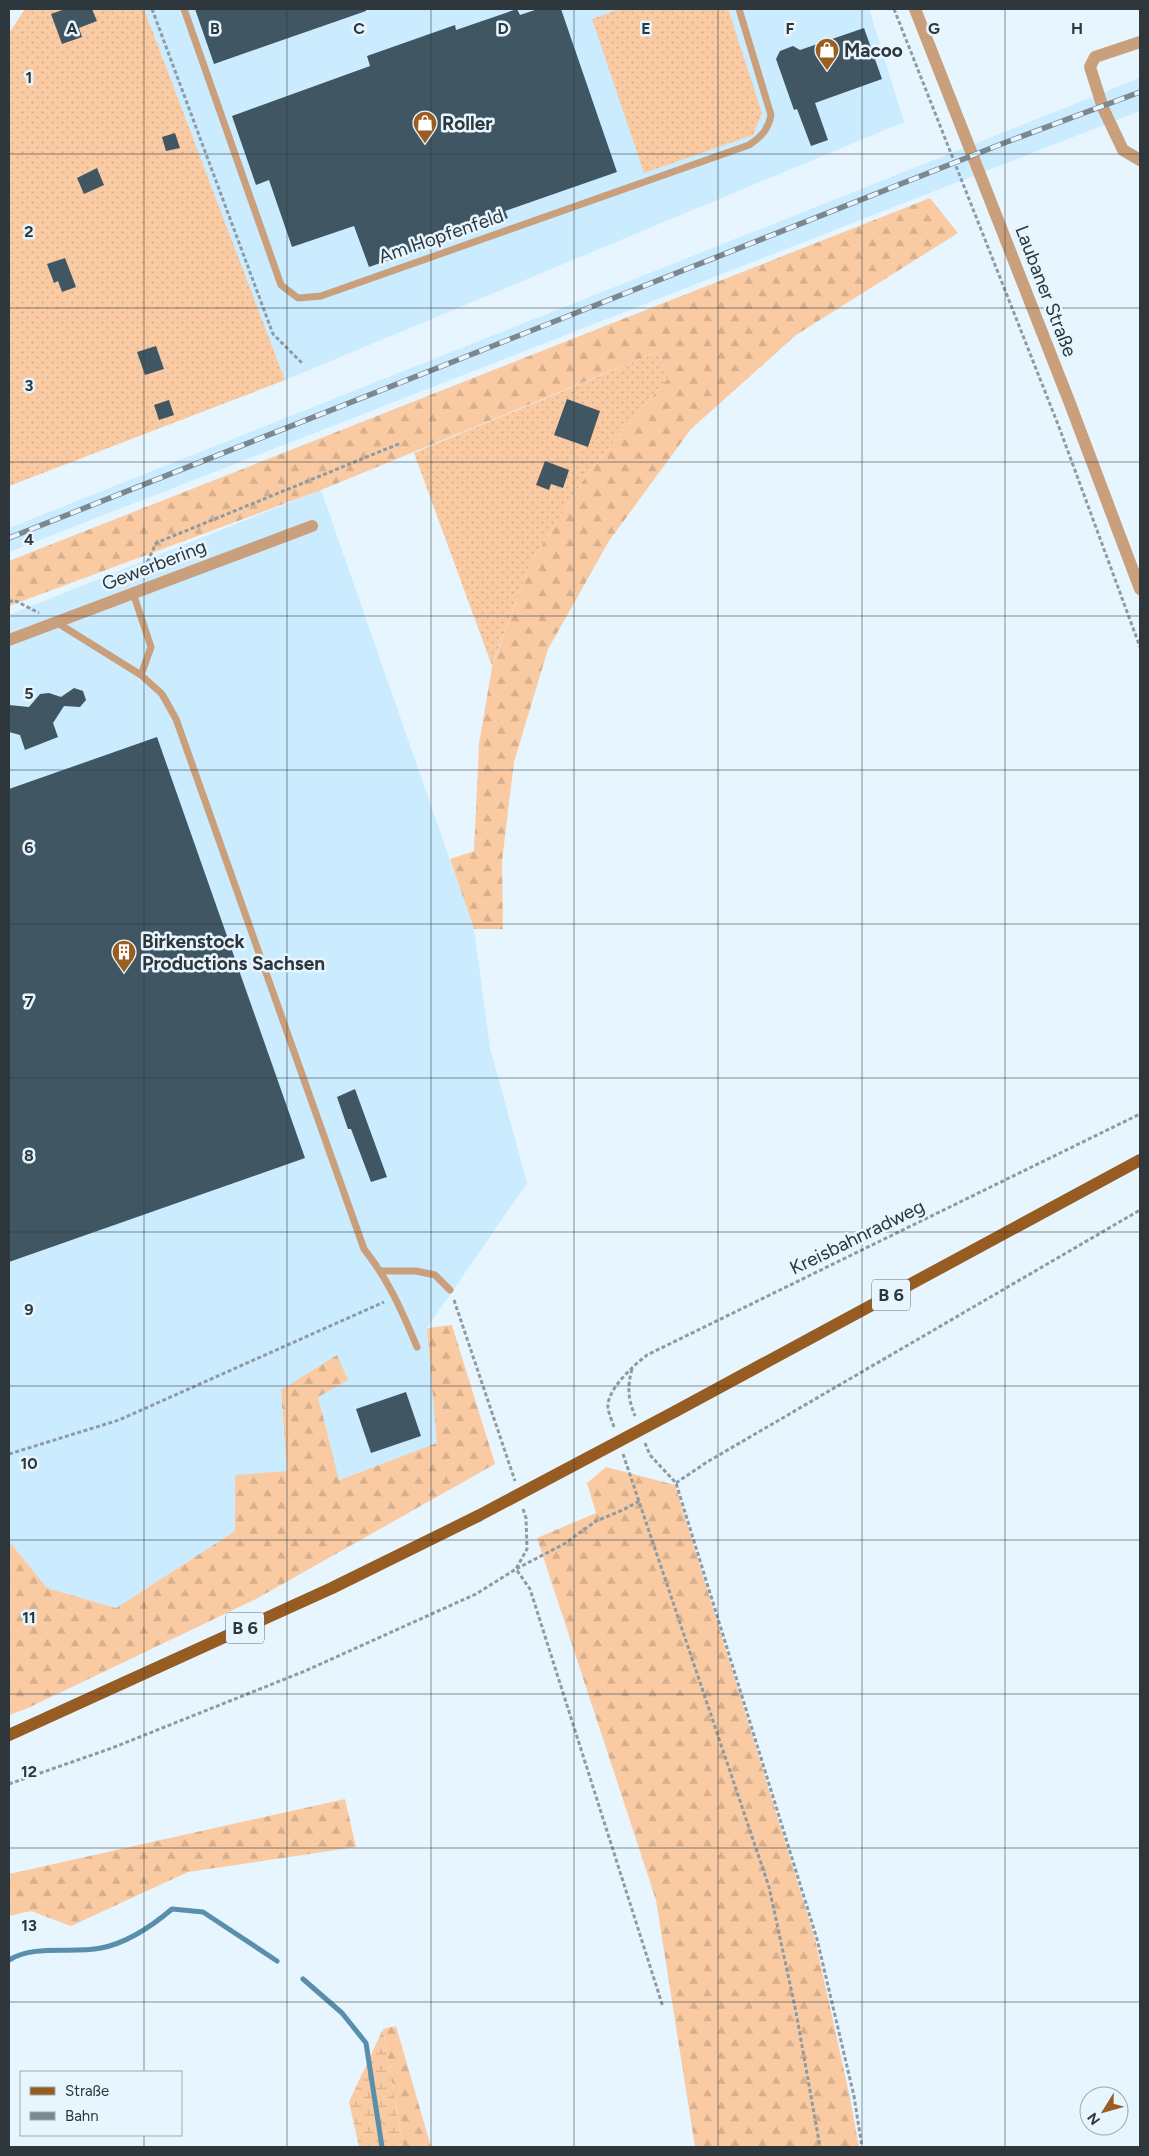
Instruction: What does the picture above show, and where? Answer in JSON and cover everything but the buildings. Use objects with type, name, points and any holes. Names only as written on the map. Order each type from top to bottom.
[{"type":"main road","name":"B 6","points":[[9,1735],[332,1588],[478,1516],[1140,1160]]},
{"type":"street","name":"Laubaner Straße","points":[[915,9],[1069,400],[1140,589]]},
{"type":"street","points":[[1140,42],[1095,57],[1090,67],[1103,108],[1123,150],[1140,160]]},
{"type":"street","name":"Gewerbering","points":[[9,640],[312,526]]},
{"type":"lane","name":"Am Hopfenfeld","points":[[184,9],[280,285],[298,298],[321,296],[749,145],[761,137],[768,126],[771,115],[739,9]]},
{"type":"lane","points":[[133,593],[151,647],[141,675]]},
{"type":"lane","points":[[56,622],[141,675],[162,694],[176,719],[364,1249],[382,1272],[396,1297],[417,1347]]},
{"type":"lane","points":[[382,1272],[416,1271],[435,1275],[450,1290]]},
{"type":"path","points":[[152,9],[274,334],[303,364]]},
{"type":"path","points":[[894,9],[1059,427],[1140,647]]},
{"type":"path","points":[[133,593],[156,543],[401,443]]},
{"type":"path","points":[[9,602],[14,600],[56,622]]},
{"type":"path","name":"Kreisbahnradweg","points":[[617,1435],[608,1407],[611,1394],[632,1366],[646,1355],[1140,1114]]},
{"type":"path","points":[[862,2147],[854,2096],[817,1939],[676,1483],[707,1462],[1140,1210]]},
{"type":"path","points":[[9,1454],[119,1420],[396,1297]]},
{"type":"path","points":[[620,1444],[769,1887],[796,2012],[820,2147]]},
{"type":"path","points":[[639,1501],[596,1521],[564,1544],[516,1569],[530,1589],[663,2007]]},
{"type":"shaded area","points":[[144,9],[869,9],[904,122],[285,380]]},
{"type":"shaded area","points":[[1140,78],[1140,111],[9,552],[9,528]]},
{"type":"shaded area","points":[[321,490],[474,929],[490,1048],[527,1183],[427,1328],[438,1443],[338,1480],[318,1397],[281,1390],[287,1471],[235,1476],[235,1531],[116,1608],[47,1588],[9,1541],[9,615]]},
{"type":"green space","points":[[25,9],[144,9],[285,380],[9,486],[9,33]]},
{"type":"green space","points":[[619,9],[728,9],[762,113],[753,135],[644,173],[592,19]]},
{"type":"green space","points":[[930,198],[958,233],[796,335],[691,429],[609,541],[548,649],[514,762],[502,861],[503,929],[474,929],[450,859],[474,851],[479,744],[492,667],[529,566],[590,470],[669,377],[657,352],[321,490],[9,606],[9,561]]},
{"type":"green space","points":[[657,352],[669,377],[590,470],[529,566],[492,666],[414,453]]},
{"type":"green space","points":[[452,1325],[495,1464],[256,1599],[28,1708],[9,1715],[9,1541],[47,1588],[116,1608],[235,1531],[235,1475],[287,1471],[281,1390],[337,1355],[348,1380],[318,1397],[339,1480],[437,1443],[427,1328]]},
{"type":"green space","points":[[606,1467],[675,1485],[815,1939],[859,2147],[695,2147],[656,1900],[537,1538],[596,1513],[587,1483]]},
{"type":"green space","points":[[345,1799],[356,1847],[188,1872],[71,1926],[31,1911],[9,1916],[9,1874]]},
{"type":"green space","points":[[396,2026],[431,2147],[403,2147],[383,2029]]},
{"type":"green space","points":[[383,2029],[403,2147],[359,2147],[349,2102]]},
{"type":"waterway","points":[[9,1960],[30,1952],[90,1950],[111,1946],[139,1933],[172,1909],[203,1912],[277,1961]]},
{"type":"waterway","points":[[303,1979],[342,2013],[366,2043],[382,2147]]},
{"type":"railway","points":[[9,538],[1004,143],[1140,92]]},
{"type":"place","name":"Macoo","points":[[827,71]]},
{"type":"place","name":"Roller","points":[[425,144]]},
{"type":"place","name":"Birkenstock Productions Sachsen","points":[[124,973]]}]
